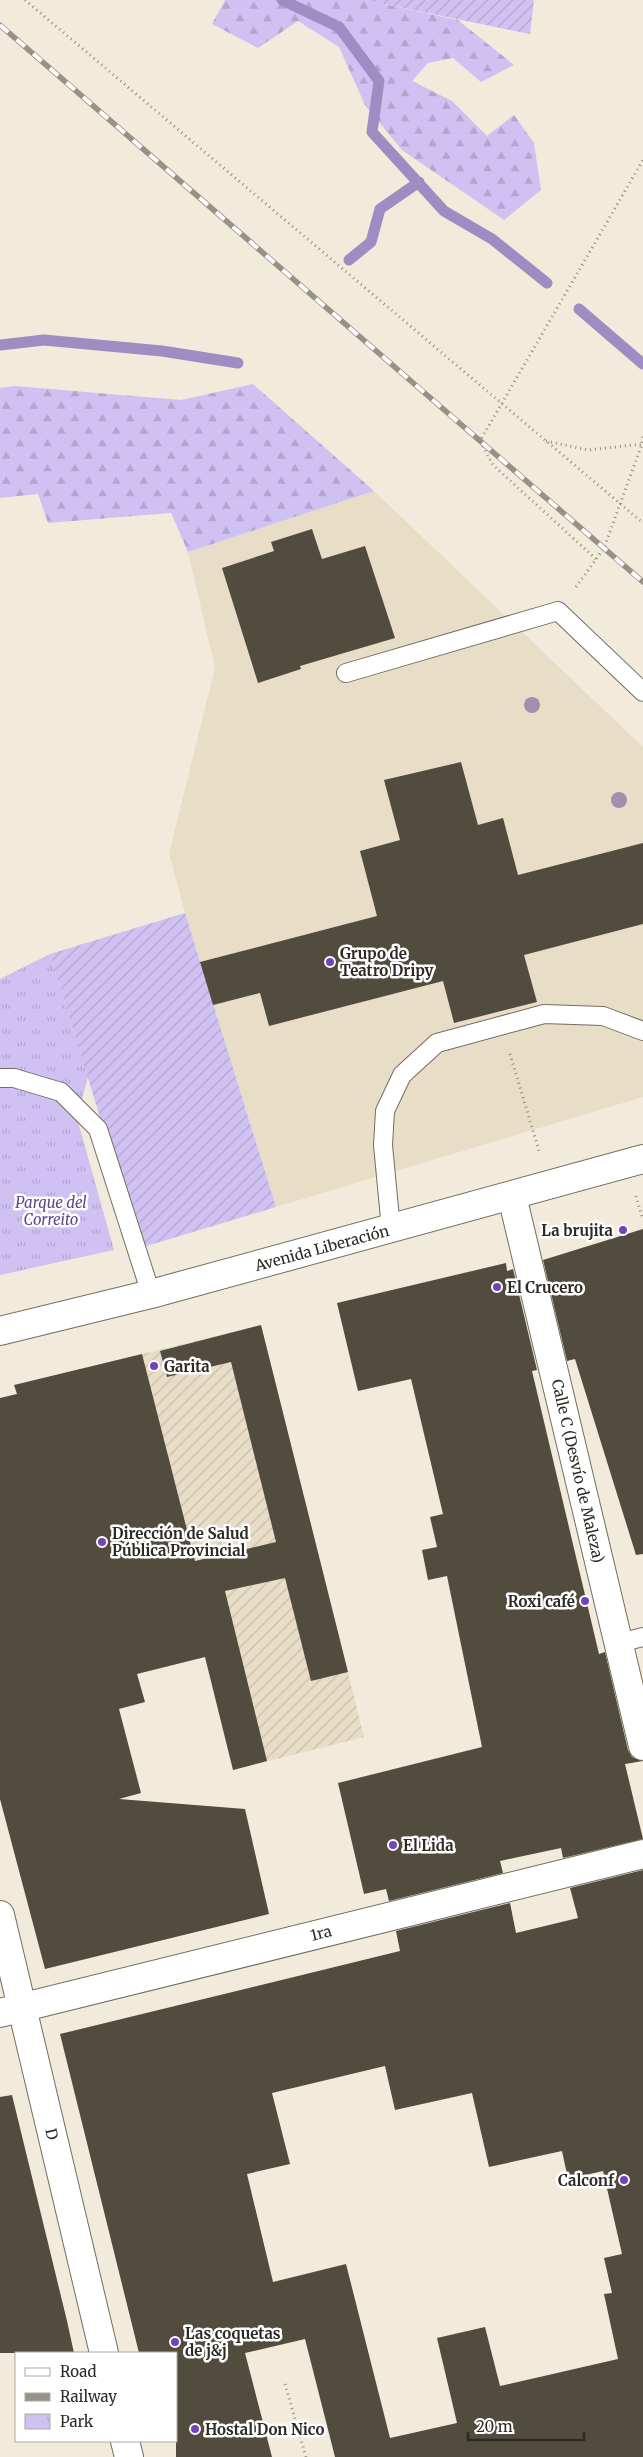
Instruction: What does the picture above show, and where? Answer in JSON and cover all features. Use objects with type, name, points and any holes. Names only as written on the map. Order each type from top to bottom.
[{"type":"street","name":"Avenida Liberación","points":[[0,1331],[151,1294],[643,1160]]},
{"type":"street","name":"Calle C (Desvío de Maleza)","points":[[512,1196],[631,1640],[643,1746]]},
{"type":"street","name":"1ra","points":[[11,2011],[643,1854]]},
{"type":"street","name":"D","points":[[0,1915],[11,2011],[104,2352]]},
{"type":"street","points":[[125,2442],[129,2457]]},
{"type":"lane","points":[[346,673],[558,612],[643,692]]},
{"type":"lane","points":[[391,1229],[383,1145],[385,1111],[402,1075],[438,1043],[544,1014],[603,1016],[643,1031]]},
{"type":"lane","points":[[0,1078],[14,1078],[61,1092],[98,1129],[151,1294]]},
{"type":"path","points":[[25,0],[643,523]]},
{"type":"path","points":[[596,559],[493,465],[480,441],[643,160]]},
{"type":"path","points":[[558,612],[604,548],[642,444],[643,434]]},
{"type":"path","points":[[545,440],[588,450],[642,444]]},
{"type":"path","points":[[501,1025],[550,1185]]},
{"type":"path","points":[[285,2384],[306,2457]]},
{"type":"shaded area","points":[[374,491],[643,747],[643,1097],[276,1207],[185,913],[169,853],[215,668],[188,552]]},
{"type":"shaded area","points":[[261,1325],[364,1737],[233,1770],[191,1600],[105,1363]]},
{"type":"green space","points":[[225,0],[365,0],[458,20],[514,65],[481,82],[453,58],[428,63],[412,81],[452,101],[487,136],[514,115],[534,143],[541,190],[504,220],[402,150],[365,105],[339,47],[298,21],[258,48],[212,24]]},
{"type":"green space","points":[[365,0],[534,0],[530,34]]},
{"type":"green space","points":[[253,384],[374,491],[188,552],[171,513],[48,523],[38,494],[0,498],[0,388],[15,386],[181,400]]},
{"type":"green space","points":[[185,913],[276,1207],[140,1248],[50,954]]},
{"type":"green space","name":"Parque del Correito","points":[[50,954],[88,1077],[77,1118],[114,1250],[0,1275],[0,979]]},
{"type":"building","points":[[312,529],[322,559],[365,546],[395,638],[300,666],[301,669],[258,683],[222,568],[274,551],[271,542]]},
{"type":"building","points":[[461,762],[478,825],[503,818],[518,875],[643,843],[643,924],[524,955],[537,1002],[454,1023],[443,981],[269,1026],[260,993],[213,1005],[200,962],[377,916],[360,851],[400,840],[384,780]]},
{"type":"building","points":[[643,1229],[643,1554],[636,1555],[575,1359],[567,1361],[543,1260]]},
{"type":"building","points":[[506,1263],[507,1271],[513,1269],[537,1370],[532,1371],[599,1654],[605,1652],[628,1750],[632,1757],[643,1761],[625,1764],[643,1839],[563,1858],[561,1848],[500,1861],[503,1873],[389,1901],[386,1889],[364,1894],[338,1783],[482,1747],[447,1576],[428,1580],[422,1550],[437,1547],[430,1517],[443,1514],[411,1379],[358,1391],[337,1303]]},
{"type":"building","points":[[261,1325],[348,1672],[311,1681],[285,1578],[225,1591],[267,1761],[233,1770],[205,1657],[137,1674],[145,1702],[119,1709],[141,1793],[119,1799],[245,1809],[269,1914],[45,1969],[0,1799],[0,1398],[17,1394],[14,1385],[142,1354],[195,1561],[276,1542],[231,1362],[167,1377],[160,1351]]},
{"type":"building","points":[[643,1870],[643,2457],[335,2457],[305,2339],[245,2353],[272,2457],[176,2457],[176,2442],[178,2442],[178,2352],[139,2352],[60,2034],[400,1951],[396,1931],[510,1903],[516,1933],[578,1918],[570,1888]],"holes":[[[385,2066],[395,2110],[472,2093],[489,2167],[562,2151],[568,2179],[603,2171],[622,2254],[604,2258],[612,2293],[604,2294],[618,2359],[500,2386],[485,2327],[437,2338],[457,2423],[390,2438],[346,2264],[273,2282],[247,2174],[290,2164],[272,2093]]]},
{"type":"building","points":[[12,2095],[74,2352],[0,2353],[0,2097]]},
{"type":"waterway","points":[[282,0],[339,27],[379,81],[372,132],[444,211],[492,239],[547,283]]},
{"type":"waterway","points":[[349,260],[371,242],[380,209],[419,182]]},
{"type":"waterway","points":[[579,309],[643,364]]},
{"type":"waterway","points":[[0,345],[44,340],[162,351],[238,363]]},
{"type":"railway","points":[[0,25],[643,582]]},
{"type":"place","name":"Grupo de Teatro Dripy","points":[[330,962]]},
{"type":"place","name":"La brujita","points":[[623,1230]]},
{"type":"place","name":"El Crucero","points":[[497,1287]]},
{"type":"place","name":"Garita","points":[[154,1366]]},
{"type":"place","name":"Dirección de Salud Pública Provincial","points":[[102,1542]]},
{"type":"place","name":"Roxi café","points":[[585,1601]]},
{"type":"place","name":"El Lida","points":[[393,1845]]},
{"type":"place","name":"Calconf","points":[[624,2180]]},
{"type":"place","name":"Las coquetas de j&j","points":[[175,2342]]},
{"type":"place","name":"Hostal Don Nico","points":[[195,2429]]}]
